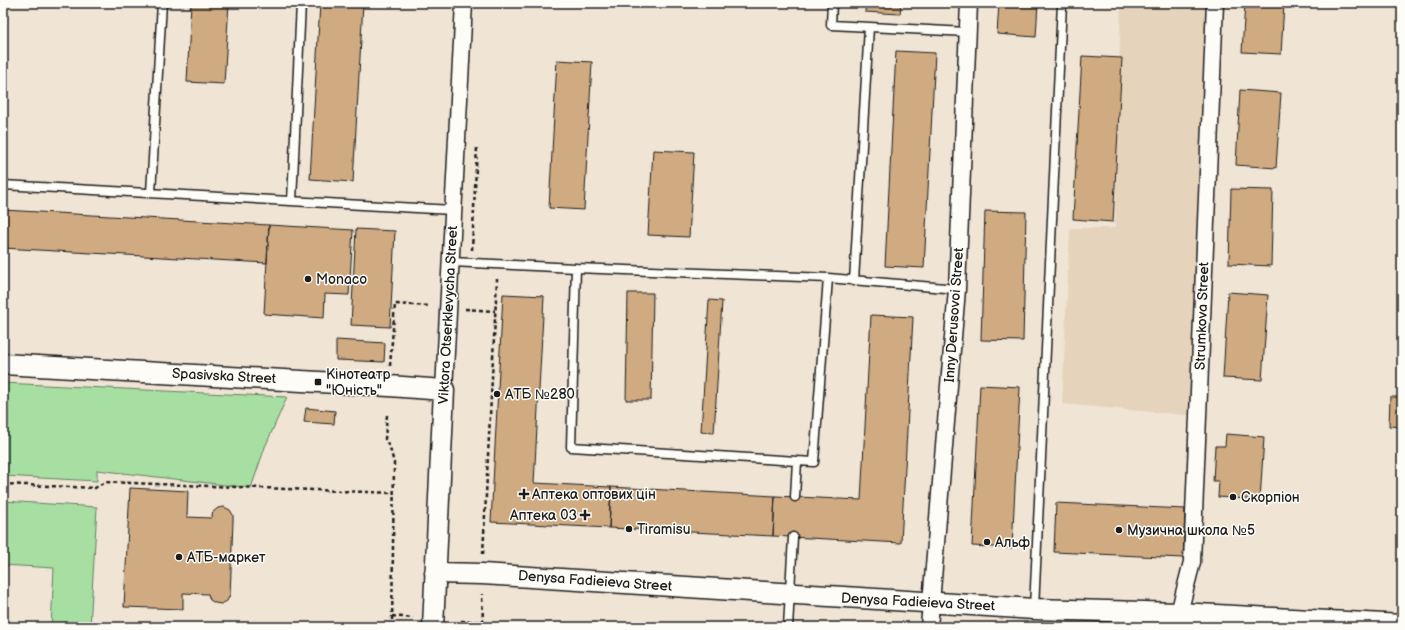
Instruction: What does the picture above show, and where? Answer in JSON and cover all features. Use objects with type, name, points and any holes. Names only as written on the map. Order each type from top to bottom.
[{"type":"street","name":"Viktora Otserklevycha Street","points":[[426,622],[435,572],[464,3]]},
{"type":"street","name":"Inny Derusovoi Street","points":[[929,627],[957,289],[969,3]]},
{"type":"street","name":"Strumkova Street","points":[[1178,620],[1192,562],[1215,3]]},
{"type":"street","name":"Spasivska Street","points":[[3,364],[444,390]]},
{"type":"street","name":"Denysa Fadieieva Street","points":[[435,572],[1034,608],[1178,620],[1402,625]]},
{"type":"lane","points":[[152,193],[162,3]]},
{"type":"lane","points":[[292,201],[301,3]]},
{"type":"lane","points":[[832,3],[832,25],[967,32]]},
{"type":"lane","points":[[1034,608],[1062,3]]},
{"type":"lane","points":[[854,281],[869,27]]},
{"type":"lane","points":[[3,185],[453,210]]},
{"type":"lane","points":[[451,262],[828,278],[957,289]]},
{"type":"lane","points":[[576,268],[571,447],[814,462],[828,278]]},
{"type":"lane","points":[[795,497],[797,461]]},
{"type":"lane","points":[[788,627],[793,537]]},
{"type":"path","points":[[483,560],[497,264]]},
{"type":"path","points":[[390,368],[395,304],[431,306]]},
{"type":"path","points":[[464,309],[495,311]]},
{"type":"path","points":[[387,414],[386,439],[394,463],[392,627]]},
{"type":"path","points":[[3,484],[95,488],[105,482],[393,493]]},
{"type":"path","points":[[481,592],[482,627]]},
{"type":"path","points":[[392,616],[426,622]]},
{"type":"path","points":[[461,621],[483,622]]},
{"type":"shaded area","points":[[1121,3],[1215,3],[1197,416],[1062,404],[1070,228],[1115,228]]},
{"type":"green space","points":[[3,383],[287,397],[265,447],[251,488],[97,470],[97,481],[3,476]]},
{"type":"green space","points":[[3,501],[97,507],[90,627],[51,627],[54,568],[3,565]]},
{"type":"building","points":[[191,3],[229,3],[224,84],[187,82]]},
{"type":"building","points":[[320,3],[363,3],[353,182],[310,179]]},
{"type":"building","points":[[866,3],[901,3],[900,14],[865,12]]},
{"type":"building","points":[[999,3],[1038,3],[1036,37],[997,34]]},
{"type":"building","points":[[1245,3],[1284,3],[1281,54],[1242,52]]},
{"type":"building","points":[[896,51],[935,53],[924,268],[885,266]]},
{"type":"building","points":[[1082,56],[1122,58],[1113,222],[1073,219]]},
{"type":"building","points":[[557,60],[592,62],[584,210],[549,208]]},
{"type":"building","points":[[1240,90],[1281,93],[1276,168],[1236,165]]},
{"type":"building","points":[[653,150],[694,152],[689,237],[648,235]]},
{"type":"building","points":[[1231,189],[1273,190],[1271,266],[1229,264]]},
{"type":"building","points":[[3,210],[269,225],[267,263],[3,248]]},
{"type":"building","points":[[985,211],[1026,212],[1023,341],[981,340]]},
{"type":"building","name":"Monaco","points":[[269,225],[353,230],[349,295],[325,294],[324,318],[264,314]]},
{"type":"building","points":[[356,229],[395,231],[390,327],[351,325]]},
{"type":"building","points":[[1228,292],[1268,295],[1262,380],[1223,378]]},
{"type":"building","points":[[628,293],[653,293],[651,400],[626,400]]},
{"type":"building","points":[[503,294],[544,296],[534,483],[611,487],[609,528],[491,522]]},
{"type":"building","points":[[709,300],[722,301],[714,433],[701,432]]},
{"type":"building","points":[[871,315],[913,317],[901,543],[773,536],[775,496],[861,500]]},
{"type":"building","points":[[336,340],[385,343],[384,362],[336,360]]},
{"type":"building","points":[[980,385],[1020,387],[1012,548],[972,546]]},
{"type":"building","points":[[1390,397],[1402,397],[1402,427],[1389,426]]},
{"type":"building","points":[[306,408],[335,411],[334,424],[304,422]]},
{"type":"building","points":[[1226,434],[1264,437],[1260,500],[1218,497],[1219,481],[1213,481],[1215,446],[1225,446]]},
{"type":"building","points":[[611,487],[775,496],[773,536],[609,528]]},
{"type":"building","name":"АТБ-маркет","points":[[130,488],[188,491],[187,517],[211,518],[213,512],[218,508],[224,507],[230,510],[233,515],[233,521],[230,595],[227,601],[221,604],[215,603],[210,600],[208,594],[183,593],[183,609],[124,607]]},
{"type":"building","name":"Музична школа №5","points":[[1056,503],[1185,509],[1183,558],[1054,552]]},
{"type":"place","name":"Monaco","points":[[308,279]]},
{"type":"place","name":"Кінотеатр \"Юність\"","points":[[318,382]]},
{"type":"place","name":"АТБ №280","points":[[497,394]]},
{"type":"place","name":"Аптека оптових цін","points":[[524,494]]},
{"type":"place","name":"Скорпіон","points":[[1233,497]]},
{"type":"place","name":"Аптека 03","points":[[585,515]]},
{"type":"place","name":"Tiramisu","points":[[629,529]]},
{"type":"place","name":"Музична школа №5","points":[[1119,530]]},
{"type":"place","name":"Альф","points":[[987,542]]},
{"type":"place","name":"АТБ-маркет","points":[[179,557]]}]
